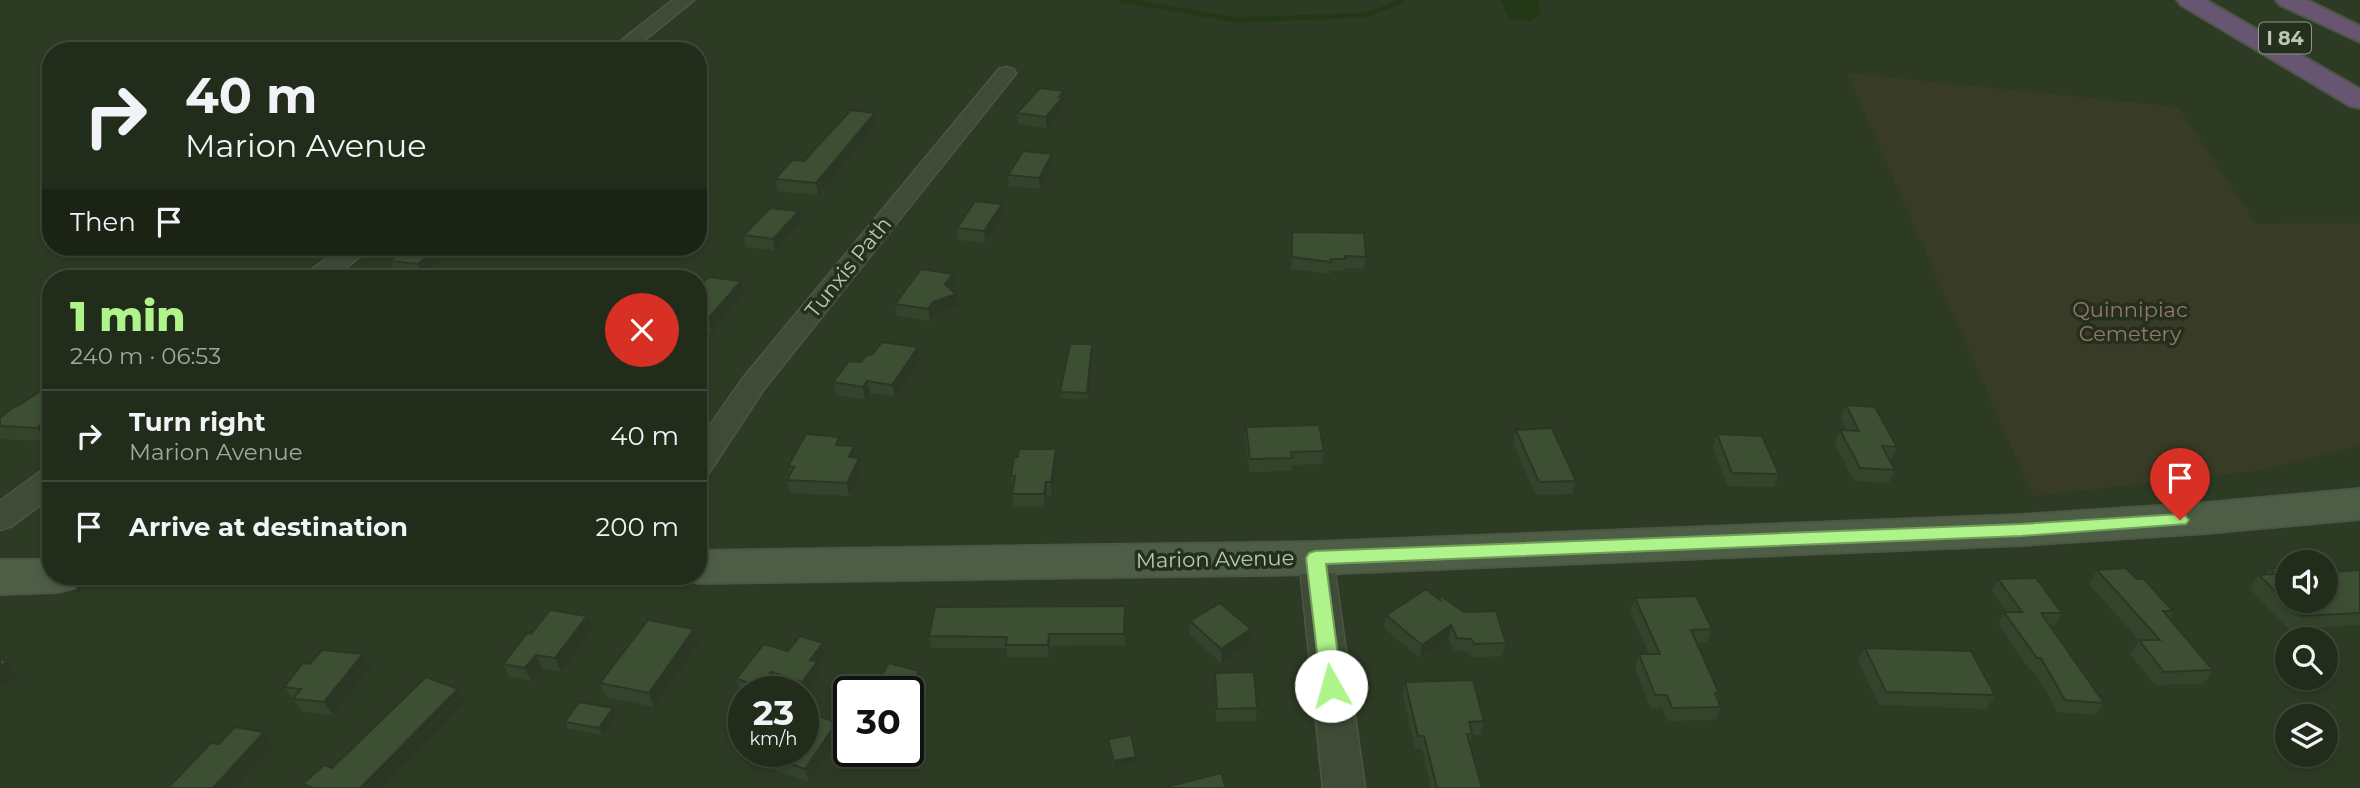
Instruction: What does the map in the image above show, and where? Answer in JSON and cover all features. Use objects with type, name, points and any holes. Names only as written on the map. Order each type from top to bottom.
[{"type":"highway","points":[[2189,0],[2360,100]]},
{"type":"highway","name":"I 84","points":[[2210,0],[2360,76]]},
{"type":"highway","name":"I 84","points":[[2288,0],[2360,35]]},
{"type":"highway","points":[[2329,0],[2360,12]]},
{"type":"main road","name":"Marion Avenue","points":[[707,567],[1315,558],[2021,530],[2219,517],[2360,504]]},
{"type":"main road","points":[[0,577],[42,576]]},
{"type":"street","points":[[630,42],[685,0]]},
{"type":"street","name":"Tunxis Path","points":[[707,453],[753,384],[1006,73]]},
{"type":"street","points":[[328,270],[347,256]]},
{"type":"street","points":[[0,518],[42,487]]},
{"type":"street","points":[[1315,558],[1344,788]]},
{"type":"green space","name":"Quinnipiac Cemetery","points":[[1847,73],[2178,107],[2257,224],[2360,223],[2360,446],[2262,470],[2033,496]]},
{"type":"shaded area","points":[[1500,0],[1538,0],[1541,15],[1530,21],[1509,18]]},
{"type":"building","points":[[1040,88],[1064,91],[1059,97],[1063,97],[1046,117],[1017,113]]},
{"type":"building","points":[[851,110],[875,113],[816,183],[775,179],[792,160],[804,161]]},
{"type":"building","points":[[1023,151],[1052,154],[1039,178],[1008,175]]},
{"type":"building","points":[[975,201],[1002,204],[984,231],[957,228]]},
{"type":"building","points":[[770,208],[799,211],[773,239],[744,235]]},
{"type":"building","points":[[1292,232],[1364,233],[1366,257],[1345,256],[1345,259],[1331,259],[1331,262],[1292,257]]},
{"type":"building","points":[[396,256],[428,256],[418,264],[390,261]]},
{"type":"building","points":[[921,269],[953,274],[945,284],[956,294],[933,302],[928,309],[895,304]]},
{"type":"building","points":[[707,278],[741,281],[708,319],[707,319]]},
{"type":"building","points":[[882,342],[918,347],[892,385],[867,381],[863,387],[833,382],[849,361],[861,362],[867,355],[872,355]]},
{"type":"building","points":[[1070,344],[1092,344],[1087,393],[1060,392]]},
{"type":"building","points":[[42,390],[42,424],[37,428],[0,426],[0,418]]},
{"type":"building","points":[[1846,405],[1875,407],[1897,447],[1882,446],[1895,470],[1860,468],[1840,430],[1859,431]]},
{"type":"building","points":[[1319,425],[1324,451],[1291,452],[1292,458],[1250,459],[1246,427]]},
{"type":"building","points":[[1552,428],[1576,481],[1539,482],[1516,430]]},
{"type":"building","points":[[806,434],[839,437],[836,445],[854,446],[849,457],[859,458],[847,483],[787,480],[794,467],[788,466]]},
{"type":"building","points":[[1717,434],[1762,436],[1779,474],[1732,473]]},
{"type":"building","points":[[1019,449],[1056,449],[1051,482],[1046,482],[1044,494],[1012,494],[1015,476],[1011,476],[1014,457],[1018,457]]},
{"type":"building","points":[[2126,568],[2137,579],[2144,579],[2173,611],[2163,611],[2213,670],[2164,672],[2139,640],[2160,640],[2097,570]]},
{"type":"building","points":[[2360,570],[2360,613],[2300,616],[2297,613],[2338,613],[2338,571]]},
{"type":"building","points":[[2275,574],[2275,591],[2259,575]]},
{"type":"building","points":[[2036,578],[2062,613],[2041,613],[2104,703],[2065,700],[2041,658],[2037,658],[2004,612],[2022,612],[1998,579]]},
{"type":"building","points":[[1426,589],[1441,601],[1438,594],[1464,612],[1496,611],[1506,643],[1474,644],[1471,639],[1457,638],[1451,625],[1422,645],[1386,615]]},
{"type":"building","points":[[1696,596],[1712,629],[1691,630],[1719,693],[1715,693],[1721,707],[1672,708],[1667,695],[1655,695],[1639,654],[1660,654],[1635,598]]},
{"type":"building","points":[[1220,603],[1251,629],[1221,649],[1190,621]]},
{"type":"building","points":[[1125,606],[1124,634],[1049,634],[1048,645],[1006,645],[1007,637],[929,636],[935,607]]},
{"type":"building","points":[[550,610],[587,616],[555,658],[536,655],[525,668],[503,664],[527,633],[531,634]]},
{"type":"building","points":[[648,620],[694,629],[649,693],[600,683]]},
{"type":"building","points":[[800,636],[823,643],[810,660],[817,662],[806,676],[783,676],[771,672],[768,676],[738,676],[764,644],[788,651]]},
{"type":"building","points":[[1865,648],[1971,651],[1995,695],[1886,692]]},
{"type":"building","points":[[322,650],[363,654],[324,702],[293,699],[301,689],[284,687],[303,663],[310,664]]},
{"type":"building","points":[[0,658],[7,662],[0,667]]},
{"type":"building","points":[[889,663],[919,671],[916,676],[881,676]]},
{"type":"building","points":[[1254,672],[1257,708],[1217,709],[1215,673]]},
{"type":"building","points":[[426,677],[458,689],[360,788],[313,788],[303,784],[324,765],[332,768]]},
{"type":"building","points":[[1473,680],[1484,721],[1469,722],[1472,734],[1467,734],[1482,788],[1437,788],[1424,736],[1418,736],[1405,682]]},
{"type":"building","points":[[579,702],[613,708],[599,728],[565,722]]},
{"type":"building","points":[[819,717],[833,721],[833,728],[819,748]]},
{"type":"building","points":[[235,727],[264,732],[213,788],[168,788],[211,743],[219,744]]},
{"type":"building","points":[[1131,735],[1136,757],[1114,761],[1108,739]]},
{"type":"building","points":[[1221,773],[1226,788],[1166,788],[1166,787]]},
{"type":"waterway","points":[[1121,0],[1238,20],[1368,15],[1403,0]]},
{"type":"route","points":[[1331,686],[1315,558],[2021,530],[2180,520]]}]
